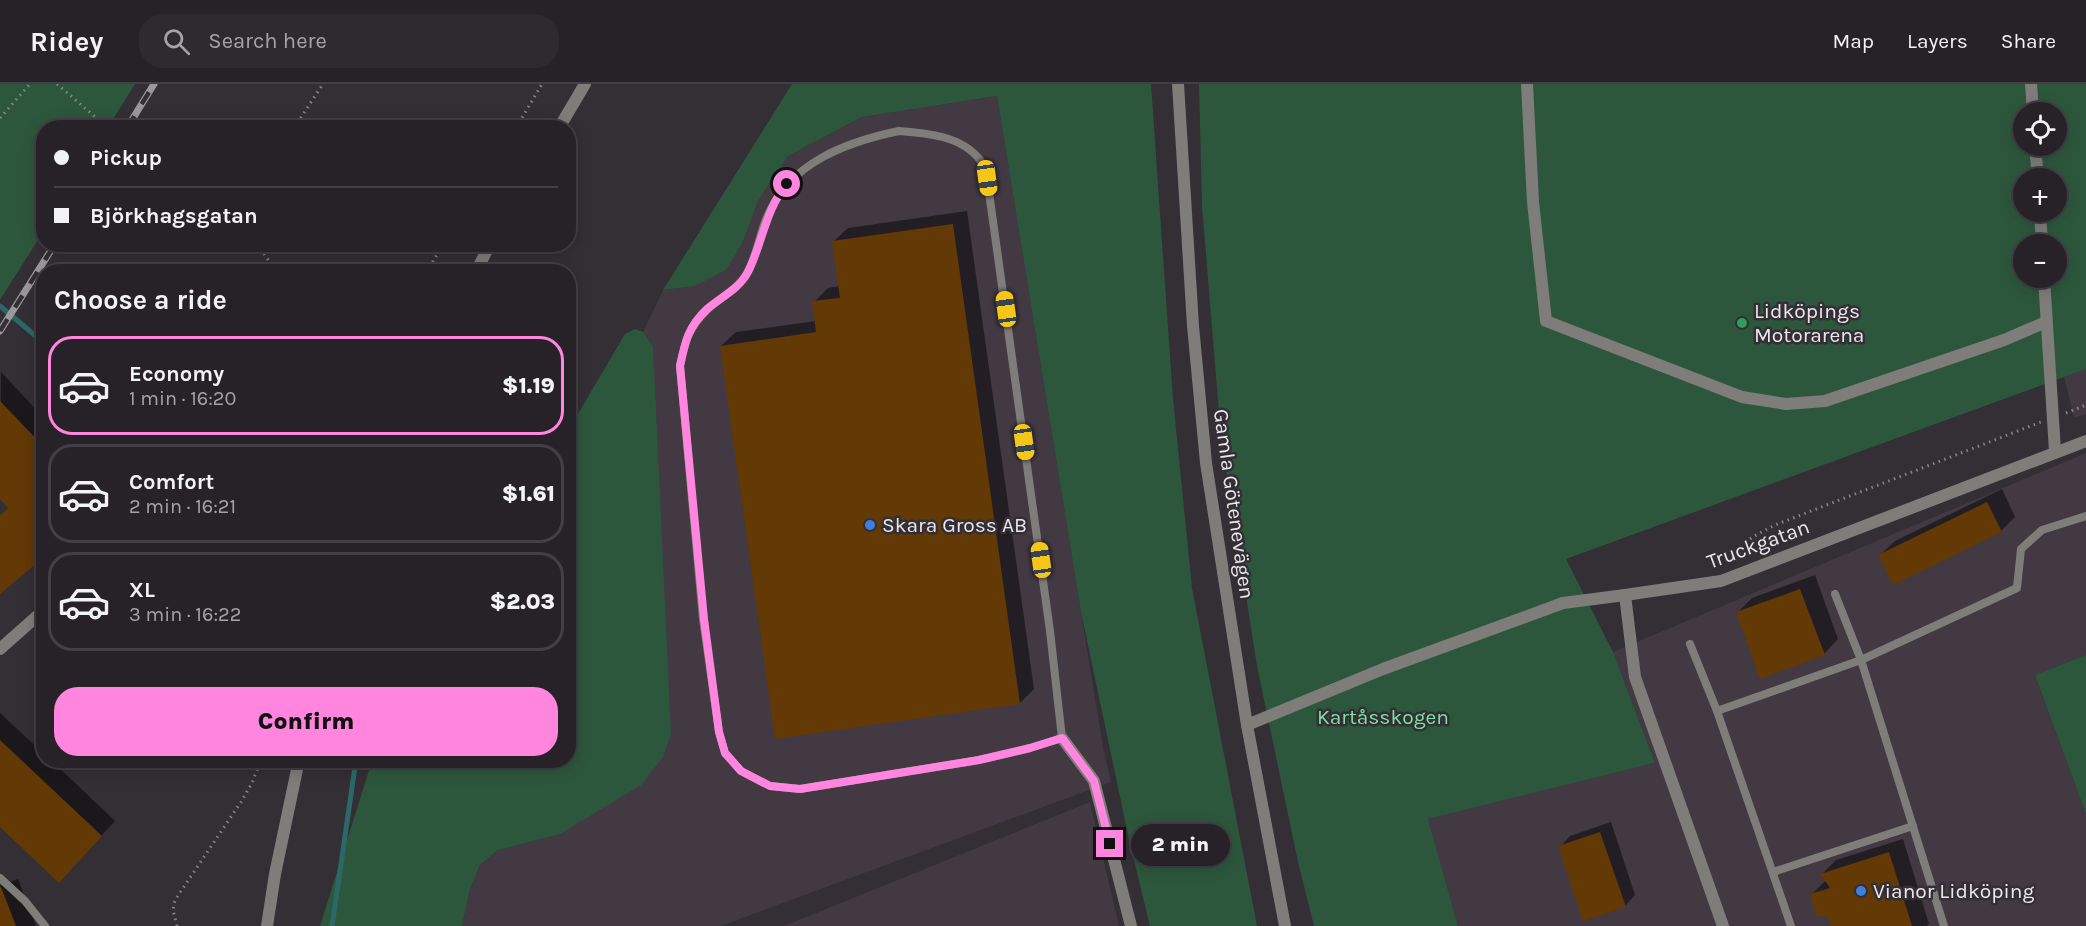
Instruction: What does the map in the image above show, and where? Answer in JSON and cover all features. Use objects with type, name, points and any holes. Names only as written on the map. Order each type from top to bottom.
[{"type":"street","points":[[564,120],[585,84]]},
{"type":"street","name":"Gamla Götenevägen","points":[[1178,84],[1193,326],[1206,463],[1247,725],[1285,926]]},
{"type":"street","points":[[1527,84],[1533,202],[1546,321],[1742,397],[1786,404],[1836,397],[2004,340],[2046,322]]},
{"type":"street","points":[[2031,84],[2032,102]]},
{"type":"street","points":[[2044,288],[2055,451]]},
{"type":"street","name":"Truckgatan","points":[[1247,725],[1383,669],[1563,603],[1721,581],[1736,576],[2055,451],[2086,441]]},
{"type":"street","points":[[1625,595],[1635,677],[1723,926]]},
{"type":"street","points":[[0,649],[36,617]]},
{"type":"street","points":[[1062,738],[1094,781],[1131,926]]},
{"type":"street","points":[[267,926],[275,874],[297,768]]},
{"type":"lane","points":[[899,130],[927,133],[951,140],[971,151],[981,162],[987,178],[1050,631],[1062,738],[979,760],[800,789],[770,786],[741,771],[725,753],[719,732],[704,619],[680,366],[686,337],[707,310],[731,292],[747,273],[778,195],[797,174],[817,159],[844,146],[899,130]]},
{"type":"lane","points":[[1717,711],[1862,660],[2017,588],[2021,549],[2042,530],[2086,516]]},
{"type":"lane","points":[[1835,594],[1862,660],[1944,926]]},
{"type":"lane","points":[[1690,644],[1717,711],[1791,926]]},
{"type":"lane","points":[[1773,872],[1913,826]]},
{"type":"lane","points":[[0,879],[25,901],[45,926]]},
{"type":"path","points":[[0,118],[30,84]]},
{"type":"path","points":[[57,84],[99,120]]},
{"type":"path","points":[[299,120],[323,84]]},
{"type":"path","points":[[521,120],[542,84]]},
{"type":"path","points":[[1736,576],[1739,549],[1746,541],[1775,525],[2086,405]]},
{"type":"path","points":[[177,926],[173,910],[175,900],[241,802],[258,768]]},
{"type":"shaded area","points":[[997,96],[1103,747],[1111,782],[721,926],[462,926],[470,889],[480,865],[498,850],[560,834],[573,768],[576,768],[576,750],[653,346],[643,332],[663,290],[695,286],[743,242],[758,201],[788,156],[862,117]]},
{"type":"shaded area","points":[[2086,369],[2086,414],[2074,418],[2064,377]]},
{"type":"shaded area","points":[[2086,453],[2086,655],[2035,675],[2086,814],[2086,926],[1458,926],[1428,819],[1655,763],[1613,652]]},
{"type":"shaded area","points":[[1090,802],[1119,926],[784,926]]},
{"type":"green space","points":[[0,84],[135,84],[112,120],[36,120],[36,243],[0,300]]},
{"type":"green space","points":[[792,84],[1151,84],[1173,399],[1192,588],[1257,926],[1150,926],[1130,844],[1081,612],[997,96],[862,117],[788,156],[758,201],[743,242],[726,270],[695,286],[663,290]]},
{"type":"green space","name":"Kartåsskogen","points":[[1199,84],[2086,84],[2086,369],[1566,559],[1613,652],[1655,763],[1428,819],[1458,926],[1314,926],[1298,862],[1257,666],[1221,437],[1202,206]]},
{"type":"green space","points":[[635,329],[643,332],[653,346],[671,734],[663,757],[641,785],[560,834],[498,850],[480,865],[470,889],[462,926],[320,926],[370,768],[576,768],[576,417],[625,334]]},
{"type":"green space","points":[[2086,655],[2086,814],[2035,675]]},
{"type":"building","name":"Skara Gross AB","points":[[953,224],[1020,704],[775,739],[720,346],[816,332],[812,301],[840,298],[832,241]]},
{"type":"building","points":[[0,401],[36,439],[36,564],[0,594],[0,515],[8,508],[0,499]]},
{"type":"building","points":[[1987,502],[2002,532],[1893,585],[1878,555]]},
{"type":"building","points":[[1800,589],[1825,655],[1760,679],[1736,612]]},
{"type":"building","points":[[0,740],[102,836],[59,883],[0,827]]},
{"type":"building","points":[[1600,832],[1626,907],[1583,921],[1558,846]]},
{"type":"building","name":"Vianor Lidköping","points":[[1889,852],[1912,926],[1831,926],[1827,916],[1816,916],[1810,894],[1830,888],[1820,874]]},
{"type":"building","points":[[1,887],[16,926],[0,926]]},
{"type":"waterway","points":[[0,306],[36,336]]},
{"type":"waterway","points":[[332,926],[355,768]]},
{"type":"railway","points":[[132,120],[154,84]]},
{"type":"railway","points":[[42,264],[50,252]]},
{"type":"railway","points":[[0,331],[36,274]]},
{"type":"place","name":"Lidköpings Motorarena","points":[[1742,323]]},
{"type":"place","name":"Skara Gross AB","points":[[870,525]]},
{"type":"place","name":"Vianor Lidköping","points":[[1861,891]]},
{"type":"route","points":[[787,184],[778,195],[767,216],[747,273],[731,292],[707,310],[686,337],[680,366],[704,619],[719,732],[725,753],[741,771],[770,786],[800,789],[979,760],[1062,738],[1094,781],[1110,844]]}]
